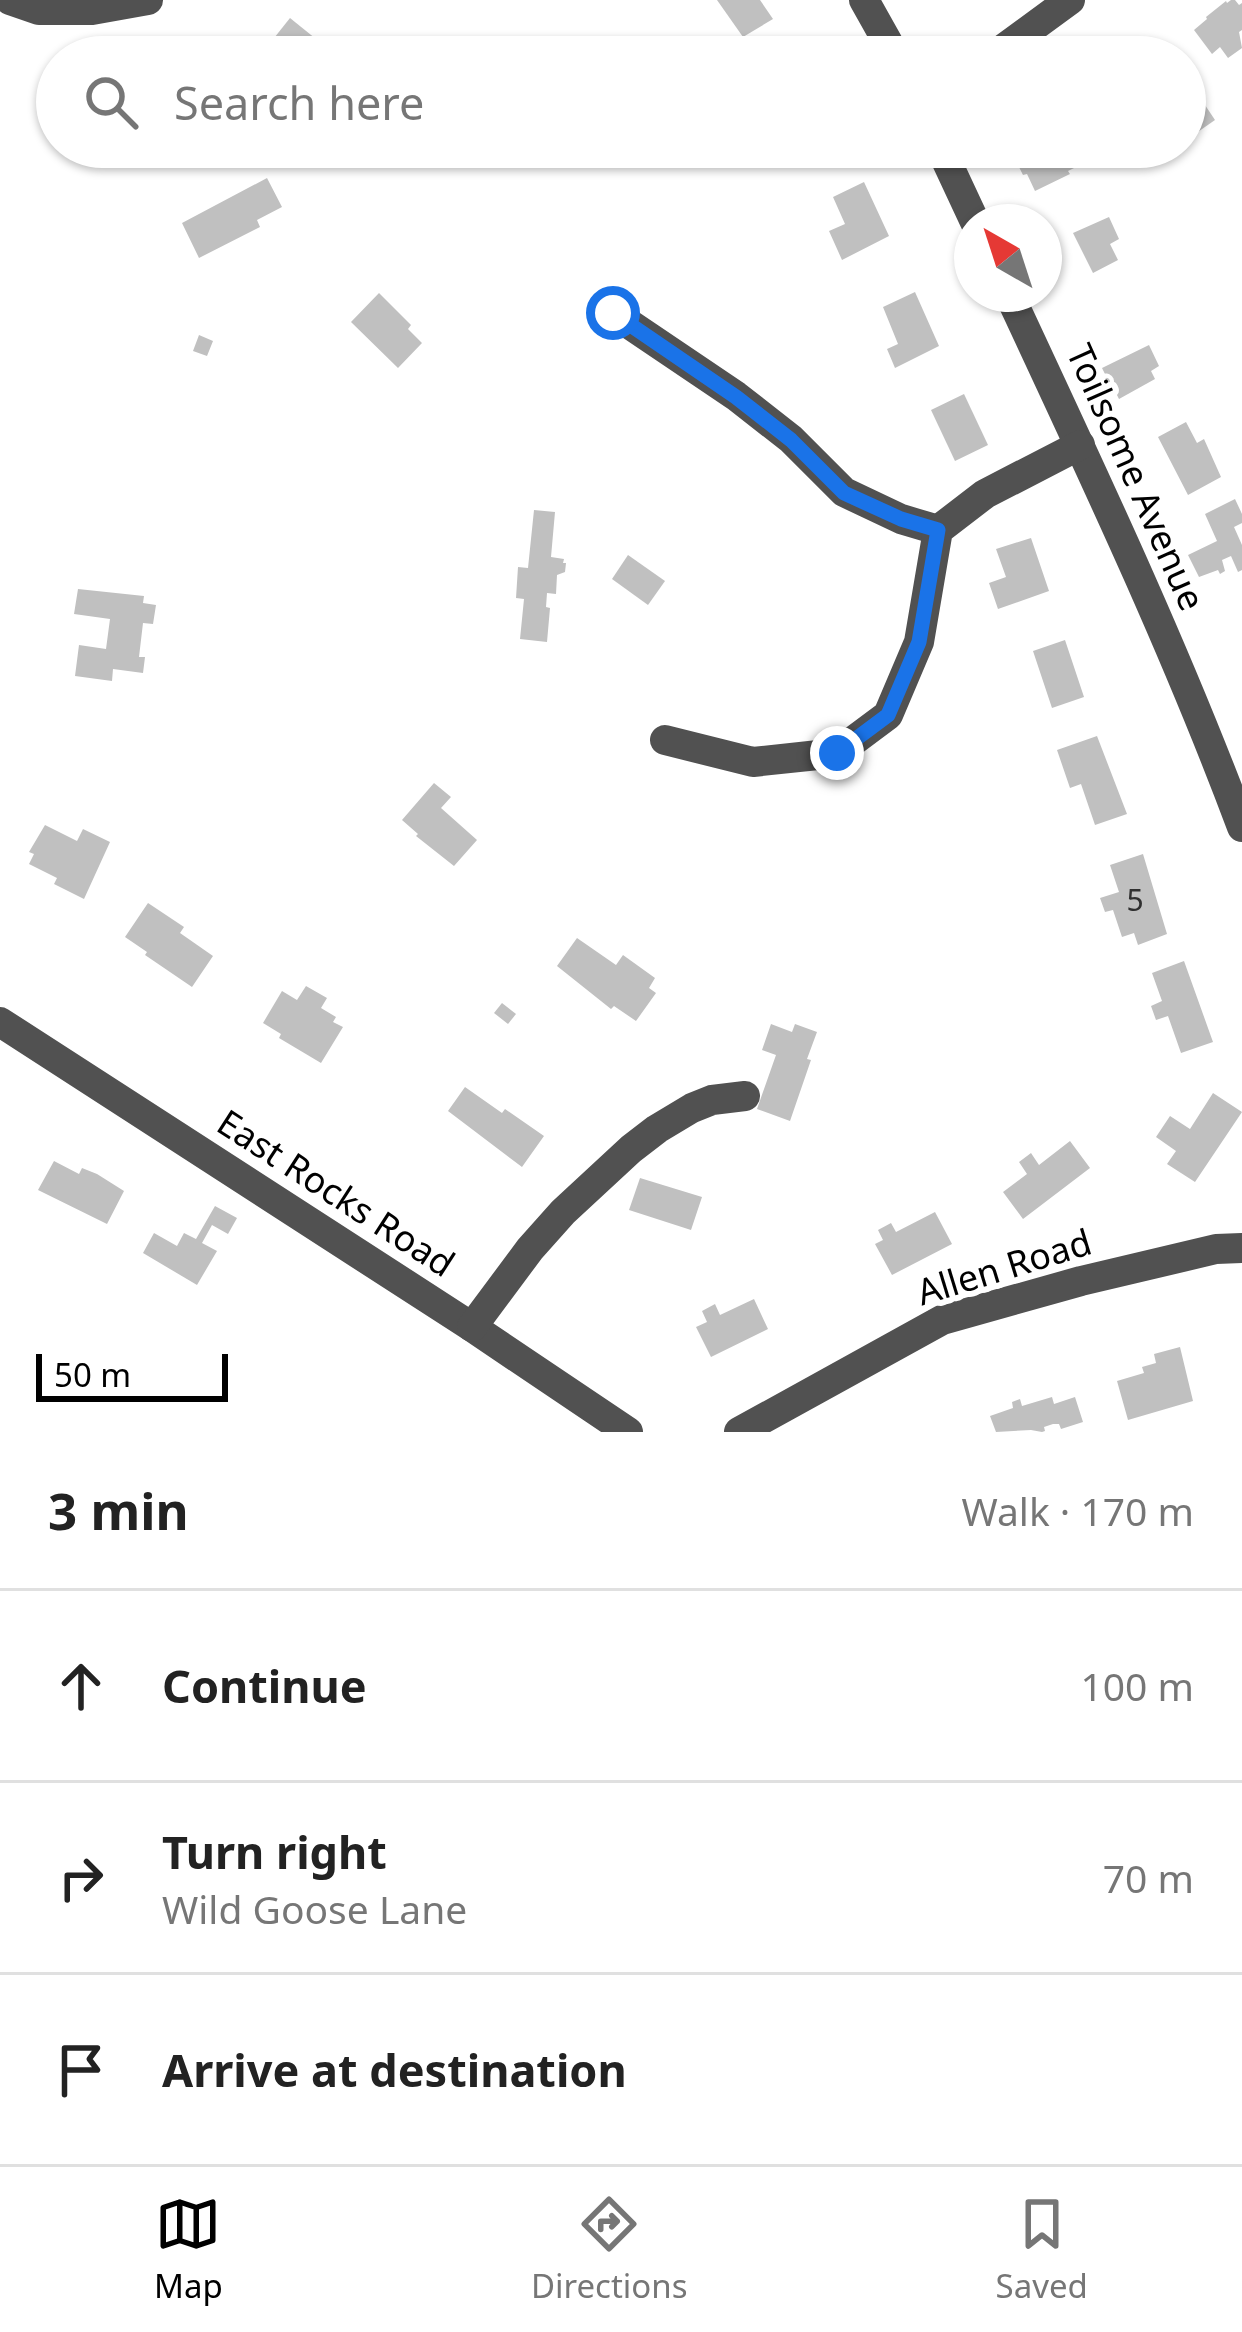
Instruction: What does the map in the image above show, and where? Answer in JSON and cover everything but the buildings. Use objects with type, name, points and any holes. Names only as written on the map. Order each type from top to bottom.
[{"type":"street","points":[[10,0],[39,10],[92,10],[148,0]]},
{"type":"street","points":[[864,0],[884,36]]},
{"type":"street","points":[[1021,36],[1070,0]]},
{"type":"street","points":[[950,168],[967,204]]},
{"type":"street","name":"Toilsome Avenue","points":[[1017,312],[1208,735],[1242,827]]},
{"type":"street","points":[[613,313],[736,397],[791,440],[844,493],[938,530]]},
{"type":"street","points":[[664,740],[753,761],[837,753],[888,715],[919,642],[938,530],[985,494],[1080,445]]},
{"type":"street","name":"East Rocks Road","points":[[0,1022],[628,1432]]},
{"type":"street","points":[[472,1327],[563,1212],[631,1149],[692,1108],[746,1096]]},
{"type":"street","name":"Allen Road","points":[[740,1432],[942,1320],[1081,1281],[1216,1249],[1242,1248]]},
{"type":"route","points":[[613,313],[736,397],[791,440],[844,493],[938,530],[919,642],[888,715],[837,753]]}]
